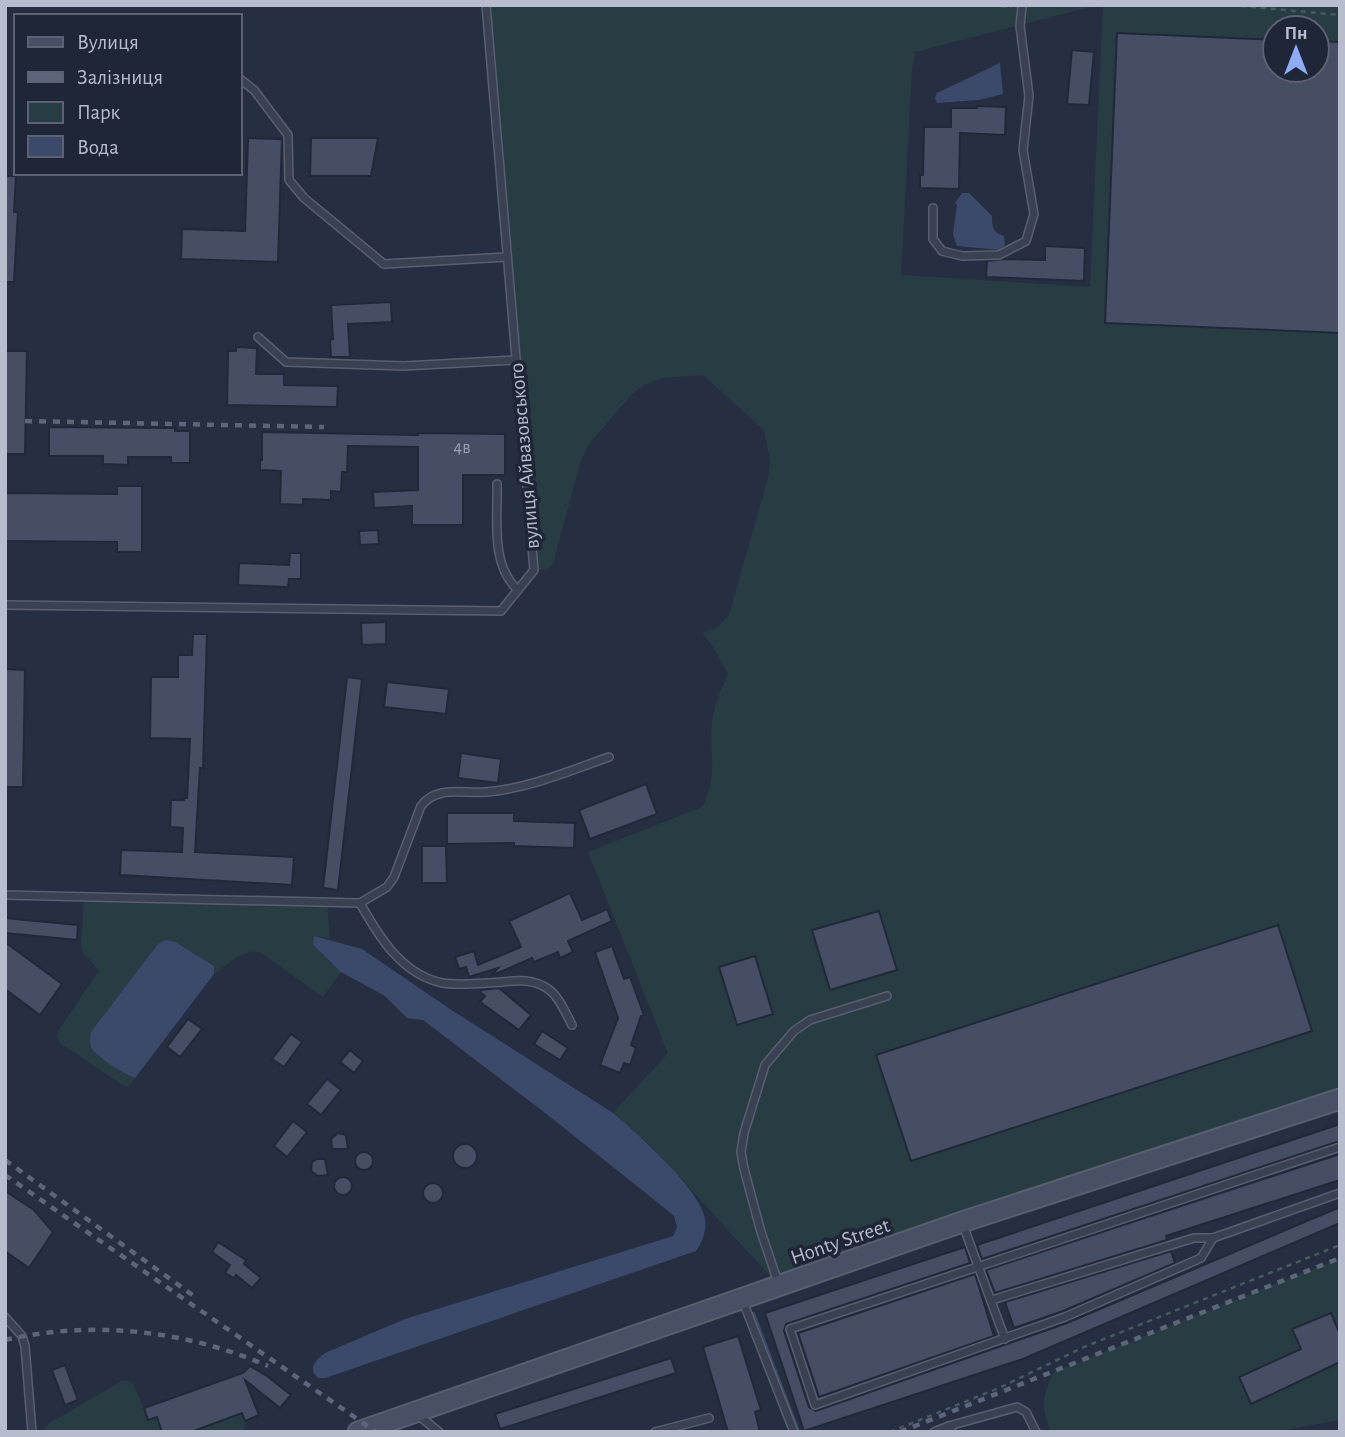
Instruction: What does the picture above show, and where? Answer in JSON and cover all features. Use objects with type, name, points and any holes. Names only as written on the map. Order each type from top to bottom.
[{"type":"street","name":"Honty Street","points":[[358,1432],[962,1223],[1340,1099]]},
{"type":"lane","name":"вулиця Айвазовського","points":[[5,605],[501,611],[518,590],[534,570],[486,5]]},
{"type":"lane","points":[[933,208],[933,239],[942,251],[962,256],[999,255],[1026,241],[1034,214],[1023,150],[1029,96],[1020,26],[1022,7]]},
{"type":"lane","points":[[242,81],[254,90],[288,135],[289,180],[304,198],[384,264],[507,257]]},
{"type":"lane","points":[[258,337],[286,362],[404,366],[516,360]]},
{"type":"lane","points":[[496,484],[499,554],[507,580],[518,590]]},
{"type":"lane","points":[[5,895],[360,903],[387,887],[394,877],[421,806],[427,797],[437,792],[486,792],[530,785],[609,757]]},
{"type":"lane","points":[[360,903],[393,953],[419,975],[444,983],[523,980],[537,983],[551,991],[572,1025]]},
{"type":"lane","points":[[779,1286],[761,1232],[741,1152],[744,1133],[765,1065],[794,1031],[810,1020],[887,996]]},
{"type":"lane","points":[[1213,1238],[1201,1258],[1065,1317],[815,1405],[790,1329],[1340,1147]]},
{"type":"lane","points":[[992,1300],[1194,1238],[1213,1238],[1340,1193]]},
{"type":"lane","points":[[962,1223],[1005,1339]]},
{"type":"lane","points":[[741,1299],[794,1432]]},
{"type":"lane","points":[[5,1317],[22,1336],[25,1346],[32,1432]]},
{"type":"lane","points":[[934,1432],[1017,1407],[1026,1412],[1036,1432]]},
{"type":"lane","points":[[416,1412],[439,1432]]},
{"type":"lane","points":[[655,1432],[709,1418]]},
{"type":"path","points":[[1231,5],[1340,15]]},
{"type":"path","points":[[890,1432],[999,1388],[1084,1347],[1340,1245]]},
{"type":"green space","points":[[486,5],[1097,5],[915,52],[901,275],[1090,287],[1103,5],[1340,5],[1340,1099],[779,1286],[652,1147],[613,1113],[668,1053],[588,852],[702,807],[707,796],[712,775],[713,715],[728,674],[714,648],[702,633],[717,628],[729,615],[768,478],[770,461],[764,430],[703,375],[662,378],[646,384],[632,394],[588,445],[580,463],[553,564],[548,569],[534,570]]},
{"type":"green space","points":[[84,897],[327,902],[330,939],[314,936],[313,945],[341,972],[323,997],[260,952],[248,952],[214,974],[213,966],[127,1075],[135,1078],[129,1086],[124,1086],[60,1043],[57,1036],[99,970],[83,953],[81,947]]},
{"type":"green space","points":[[1340,1258],[1340,1420],[1273,1432],[1051,1432],[1045,1415],[1044,1401],[1054,1372]]},
{"type":"green space","points":[[122,1381],[129,1381],[134,1385],[148,1420],[157,1417],[162,1432],[44,1432],[48,1424]]},
{"type":"green space","points":[[242,1413],[245,1421],[244,1432],[191,1432]]},
{"type":"water","points":[[1000,63],[1003,94],[979,100],[937,103],[937,93]]},
{"type":"water","points":[[962,193],[969,193],[992,216],[994,229],[1004,236],[1005,245],[999,250],[957,246],[953,234],[957,205],[955,203]]},
{"type":"water","points":[[314,936],[362,949],[453,1011],[613,1113],[678,1175],[699,1203],[704,1215],[705,1229],[696,1251],[325,1378],[318,1378],[313,1368],[325,1353],[405,1319],[673,1236],[677,1227],[674,1216],[667,1210],[423,1020],[407,1018],[385,996],[341,972],[313,945]]},
{"type":"water","points":[[166,940],[175,942],[214,966],[214,974],[135,1078],[119,1070],[92,1049],[91,1032],[158,944]]},
{"type":"building","points":[[1117,33],[1261,39],[1261,84],[1331,84],[1331,42],[1340,42],[1340,333],[1105,323]]},
{"type":"building","points":[[1072,50],[1094,52],[1089,105],[1067,104]]},
{"type":"building","points":[[1006,107],[1005,135],[960,133],[959,189],[920,188],[920,175],[923,175],[924,127],[951,127],[951,108]]},
{"type":"building","points":[[248,138],[282,139],[278,262],[181,259],[182,229],[245,231]]},
{"type":"building","points":[[311,138],[378,138],[371,176],[310,176]]},
{"type":"building","points":[[5,176],[16,176],[14,212],[18,212],[14,282],[5,282]]},
{"type":"building","points":[[1045,246],[1085,248],[1084,281],[986,277],[987,261],[1045,260]]},
{"type":"building","points":[[391,302],[392,322],[348,324],[350,357],[331,357],[331,305]]},
{"type":"building","points":[[236,347],[257,348],[256,374],[284,374],[284,385],[338,386],[337,407],[227,405],[228,351],[236,351]]},
{"type":"building","points":[[5,351],[27,351],[25,454],[5,454]]},
{"type":"building","points":[[49,427],[175,428],[175,431],[190,431],[190,463],[171,463],[171,457],[128,457],[128,465],[103,464],[103,456],[49,456]]},
{"type":"building","points":[[262,432],[505,434],[505,475],[463,475],[463,525],[412,525],[412,506],[374,508],[373,492],[418,490],[418,447],[348,446],[347,472],[342,472],[341,492],[331,491],[331,500],[303,499],[303,505],[280,504],[281,471],[260,470]]},
{"type":"building","points":[[117,486],[142,486],[142,552],[117,552],[117,542],[5,541],[5,493],[117,494]]},
{"type":"building","points":[[378,530],[379,544],[360,545],[359,531]]},
{"type":"building","points":[[290,553],[301,553],[301,579],[289,579],[288,587],[238,585],[239,563],[289,565]]},
{"type":"building","points":[[386,622],[386,644],[362,645],[361,623]]},
{"type":"building","points":[[193,634],[207,634],[203,768],[200,768],[195,852],[294,857],[292,885],[120,875],[121,850],[182,852],[183,828],[170,827],[171,800],[187,798],[190,739],[150,738],[151,677],[178,677],[178,655],[192,655]]},
{"type":"building","points":[[5,669],[25,670],[23,787],[5,787]]},
{"type":"building","points":[[347,677],[362,679],[338,890],[323,888]]},
{"type":"building","points":[[387,682],[449,689],[446,714],[384,707]]},
{"type":"building","points":[[461,753],[501,759],[498,783],[458,778]]},
{"type":"building","points":[[646,784],[657,814],[590,839],[579,810]]},
{"type":"building","points":[[447,813],[514,813],[514,821],[575,823],[574,848],[514,846],[514,843],[447,844]]},
{"type":"building","points":[[422,846],[446,846],[447,883],[422,883]]},
{"type":"building","points":[[570,893],[582,920],[607,909],[612,921],[568,941],[573,952],[560,958],[558,952],[534,962],[532,958],[491,976],[498,968],[469,977],[466,967],[459,969],[455,957],[474,951],[478,965],[521,947],[509,921]]},
{"type":"building","points":[[879,911],[897,970],[830,990],[812,930]]},
{"type":"building","points":[[5,918],[78,925],[77,940],[5,933]]},
{"type":"building","points":[[1278,925],[1312,1031],[911,1161],[876,1055]]},
{"type":"building","points":[[5,942],[62,984],[40,1015],[5,989]]},
{"type":"building","points":[[612,946],[624,979],[630,977],[644,1015],[641,1016],[631,1045],[636,1048],[630,1065],[624,1063],[620,1073],[600,1065],[618,1018],[595,952]]},
{"type":"building","points":[[755,956],[773,1014],[737,1025],[719,967]]},
{"type":"building","points":[[499,988],[531,1015],[519,1030],[480,1002],[485,996],[481,990]]},
{"type":"building","points":[[188,1019],[202,1029],[180,1057],[167,1047]]},
{"type":"building","points":[[542,1031],[568,1048],[560,1060],[534,1044]]},
{"type":"building","points":[[291,1034],[302,1042],[284,1067],[272,1059]]},
{"type":"building","points":[[350,1050],[363,1061],[354,1073],[340,1062]]},
{"type":"building","points":[[327,1079],[341,1090],[321,1115],[307,1104]]},
{"type":"building","points":[[293,1121],[307,1132],[287,1157],[274,1146]]},
{"type":"building","points":[[1340,1124],[1340,1141],[982,1259],[977,1245]]},
{"type":"building","points":[[338,1133],[346,1135],[348,1149],[332,1149],[331,1139]]},
{"type":"building","points":[[465,1144],[474,1147],[477,1156],[474,1165],[465,1168],[456,1165],[453,1156],[456,1147]]},
{"type":"building","points":[[364,1152],[370,1155],[373,1161],[370,1167],[364,1170],[358,1167],[355,1161],[358,1155]]},
{"type":"building","points":[[1340,1154],[1340,1180],[1166,1236],[1167,1240],[995,1293],[986,1270]]},
{"type":"building","points":[[325,1159],[328,1175],[318,1176],[311,1171],[312,1162]]},
{"type":"building","points":[[343,1177],[349,1180],[352,1186],[349,1192],[343,1195],[337,1192],[334,1186],[337,1180]]},
{"type":"building","points":[[429,1183],[437,1183],[443,1193],[437,1203],[429,1203],[423,1197],[423,1189]]},
{"type":"building","points":[[5,1191],[34,1210],[53,1232],[29,1268],[5,1251]]},
{"type":"building","points":[[1340,1207],[1340,1223],[1023,1359],[804,1431],[765,1313],[965,1247],[970,1263],[786,1324],[784,1331],[809,1407],[816,1411],[1067,1323]]},
{"type":"building","points":[[218,1242],[246,1260],[244,1264],[261,1278],[252,1288],[236,1275],[234,1278],[225,1273],[230,1265],[212,1252]]},
{"type":"building","points":[[1171,1251],[1175,1263],[1063,1311],[1014,1328],[1005,1302]]},
{"type":"building","points":[[975,1274],[994,1336],[819,1397],[798,1333]]},
{"type":"building","points":[[1331,1313],[1340,1334],[1340,1362],[1251,1404],[1239,1377],[1301,1349],[1292,1329]]},
{"type":"building","points":[[738,1336],[761,1410],[755,1412],[760,1432],[728,1432],[703,1347]]},
{"type":"building","points":[[671,1358],[676,1373],[500,1429],[495,1414]]},
{"type":"building","points":[[65,1365],[78,1400],[65,1405],[52,1370]]},
{"type":"building","points":[[250,1366],[291,1395],[280,1408],[245,1380],[259,1415],[245,1421],[242,1413],[191,1432],[162,1432],[157,1417],[148,1420],[144,1408],[243,1373]]},
{"type":"waterway","points":[[753,1314],[798,1432]]},
{"type":"railway","points":[[25,421],[324,427]]},
{"type":"railway","points":[[5,1160],[198,1299]]},
{"type":"railway","points":[[5,1175],[376,1432]]},
{"type":"railway","points":[[900,1432],[1340,1258]]},
{"type":"railway","points":[[5,1340],[72,1331],[138,1332],[204,1344],[268,1366]]}]
